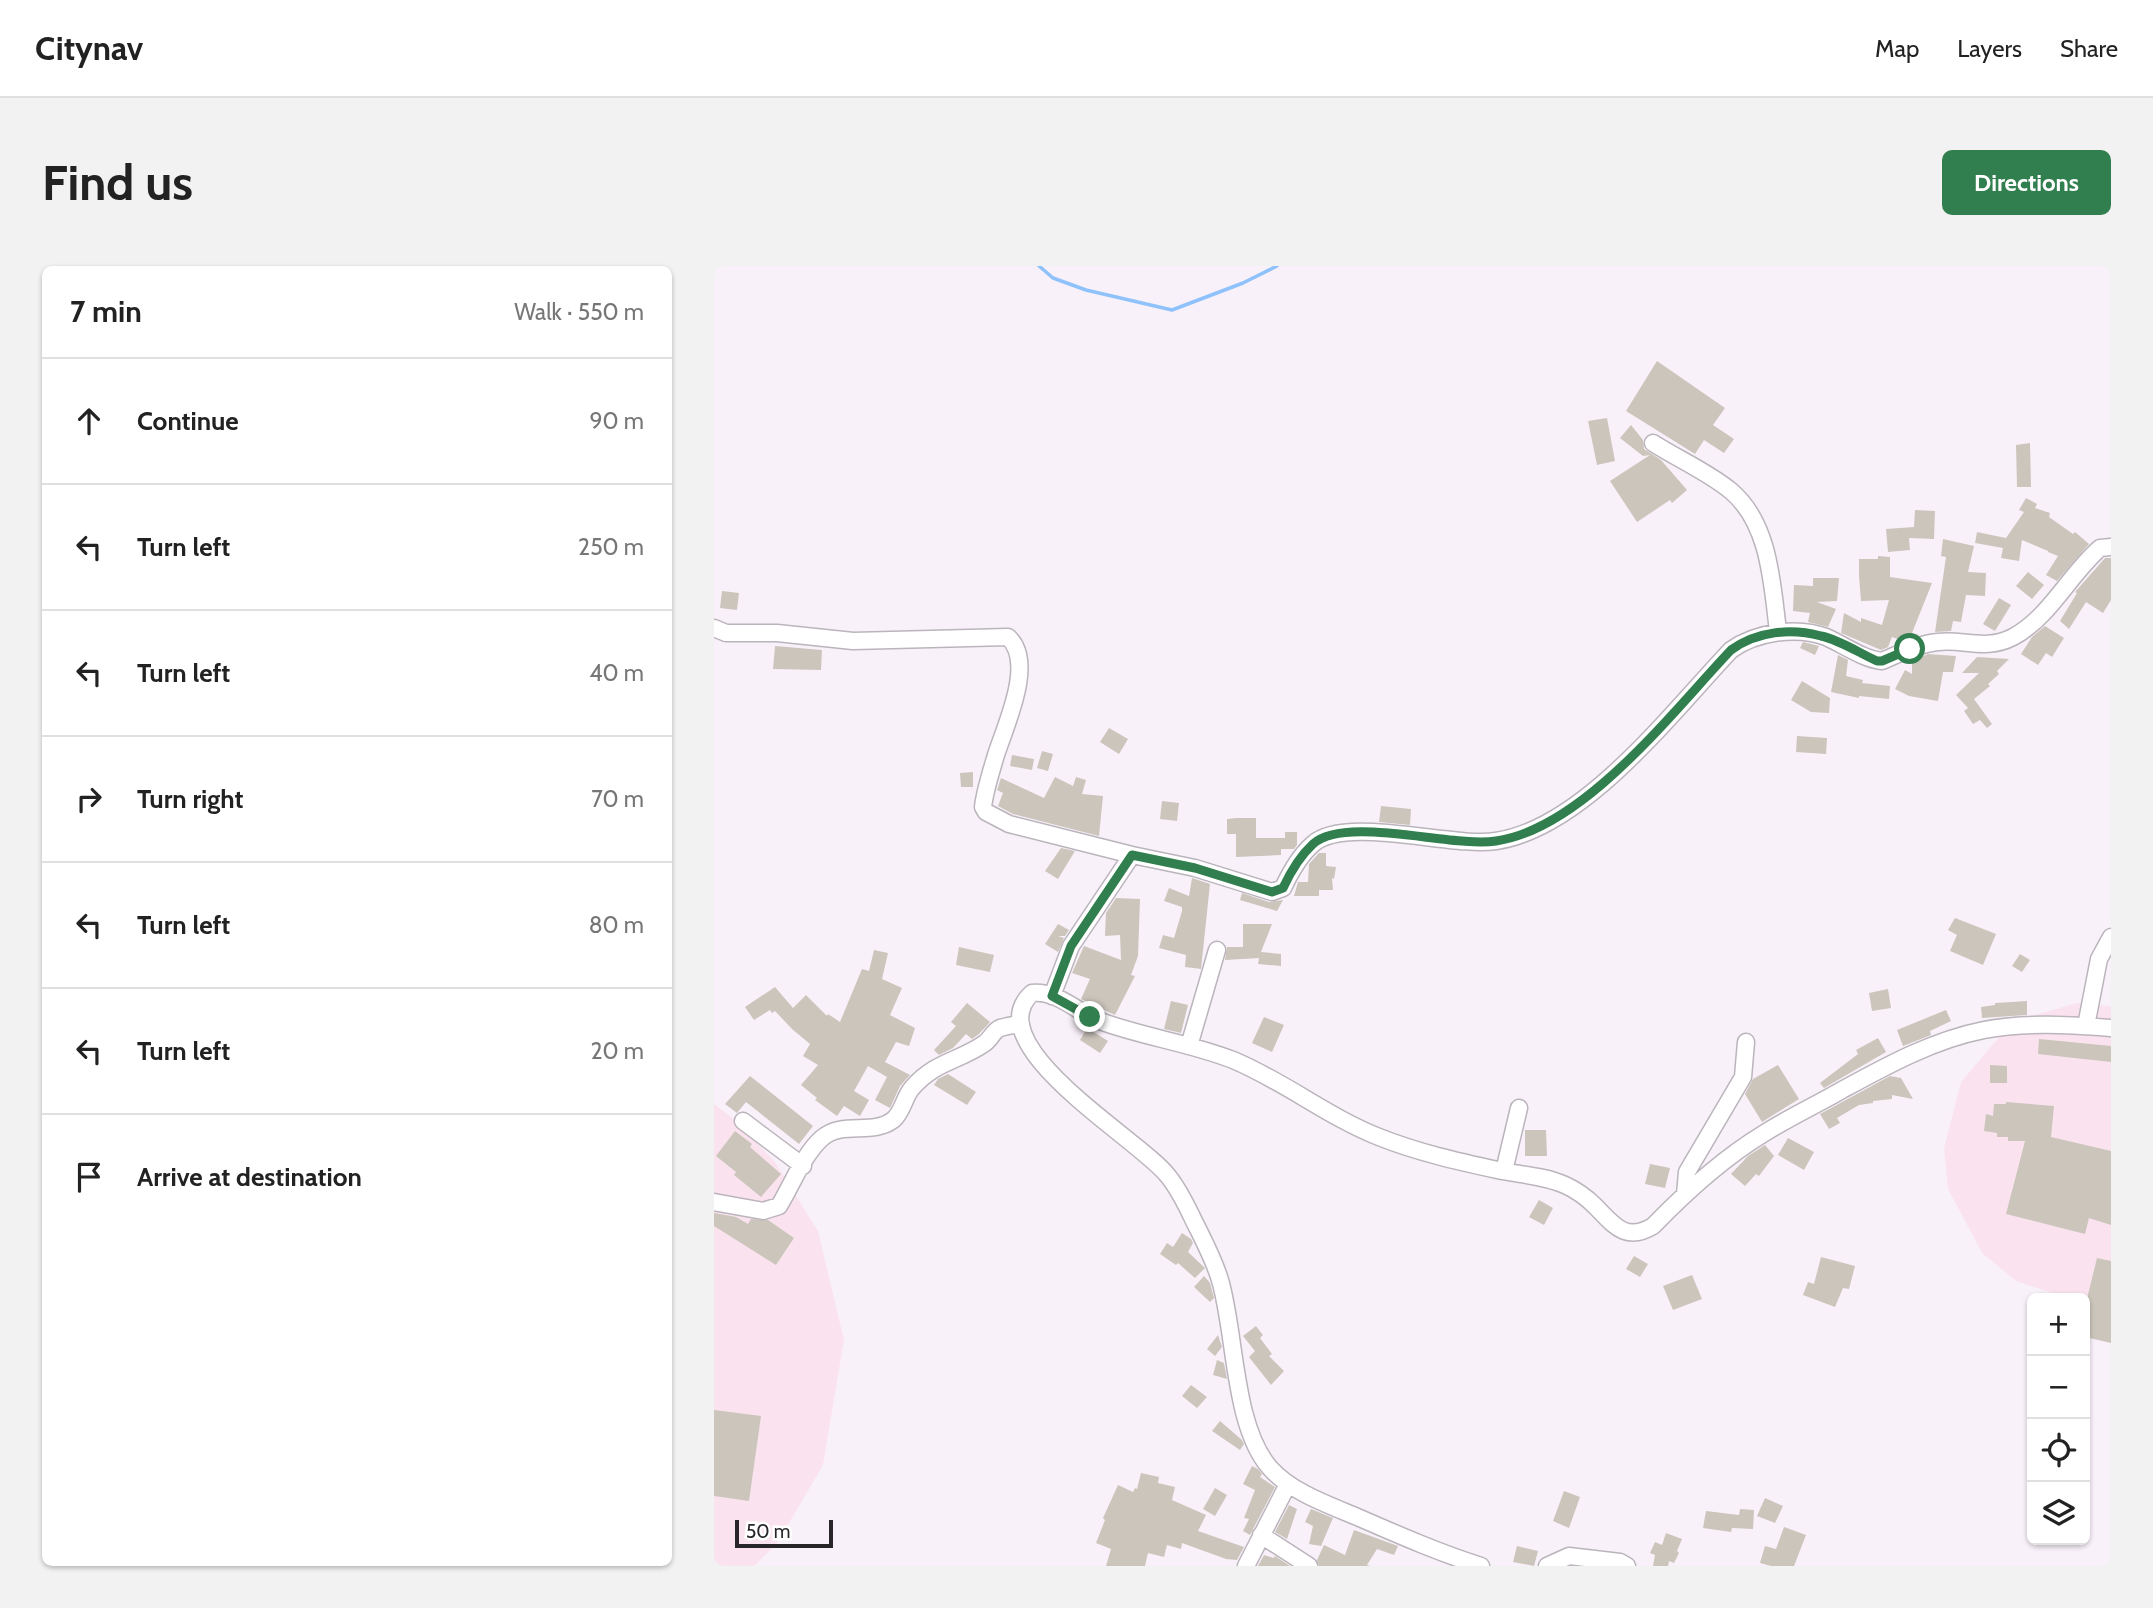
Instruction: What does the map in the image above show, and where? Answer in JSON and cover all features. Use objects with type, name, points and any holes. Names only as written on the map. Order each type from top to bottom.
[{"type":"street","points":[[1653,443],[1733,493],[1751,515],[1769,566],[1778,631]]},
{"type":"street","points":[[714,628],[726,633],[788,633],[853,641],[1008,637],[1015,643],[1018,651],[1018,689],[996,753],[983,807],[986,812],[1009,824],[1195,868],[1272,892],[1283,888],[1301,858],[1314,843],[1324,838],[1371,832],[1484,842],[1514,837],[1554,819],[1602,786],[1739,643],[1778,631],[1822,636],[1882,661],[1924,644],[1942,641],[1974,645],[2002,641],[2018,633],[2040,616],[2100,548],[2111,547]]},
{"type":"street","points":[[1052,996],[1071,946],[1132,855]]},
{"type":"street","points":[[2086,1026],[2096,969],[2102,950],[2111,937]]},
{"type":"street","points":[[1189,1046],[1217,950]]},
{"type":"street","points":[[1480,1566],[1385,1529],[1288,1484],[1263,1460],[1253,1439],[1235,1367],[1221,1281],[1207,1245],[1182,1196],[1153,1158],[1064,1087],[1032,1051],[1021,1024],[1023,1006],[1028,996],[1037,992],[1052,996],[1103,1022],[1189,1046],[1249,1068],[1376,1136],[1428,1153],[1564,1185],[1586,1198],[1612,1225],[1629,1233],[1644,1232],[1653,1226],[1726,1159],[1761,1135],[1866,1077],[1929,1047],[1995,1028],[2048,1024],[2111,1028]]},
{"type":"street","points":[[714,1202],[763,1211],[779,1206],[818,1142],[832,1131],[879,1127],[887,1123],[902,1109],[909,1090],[929,1071],[985,1043],[996,1030],[1021,1024]]},
{"type":"street","points":[[1685,1194],[1687,1172],[1744,1077],[1746,1042]]},
{"type":"street","points":[[1504,1171],[1519,1108]]},
{"type":"street","points":[[743,1121],[803,1166]]},
{"type":"street","points":[[1245,1566],[1288,1484]]},
{"type":"street","points":[[1261,1535],[1310,1566]]},
{"type":"street","points":[[1547,1566],[1569,1556],[1620,1562],[1628,1566]]},
{"type":"shaded area","points":[[2077,1003],[2111,1006],[2111,1302],[2090,1304],[2090,1293],[2053,1293],[2016,1281],[1982,1253],[1948,1189],[1944,1148],[1961,1082],[1999,1037],[2032,1016]]},
{"type":"shaded area","points":[[714,1104],[734,1119],[775,1162],[818,1231],[844,1340],[823,1465],[776,1545],[754,1566],[714,1566]]},
{"type":"building","points":[[1657,361],[1725,408],[1713,425],[1734,439],[1724,453],[1704,440],[1695,454],[1626,411]]},
{"type":"building","points":[[1607,418],[1615,461],[1597,465],[1588,421]]},
{"type":"building","points":[[1631,425],[1643,440],[1644,449],[1661,460],[1687,490],[1672,503],[1670,500],[1637,522],[1610,481],[1650,455],[1643,456],[1620,438]]},
{"type":"building","points":[[2030,443],[2031,487],[2017,487],[2016,445]]},
{"type":"building","points":[[2026,498],[2037,504],[2035,508],[2050,513],[2049,517],[2073,534],[2075,532],[2089,544],[2057,581],[2046,575],[2058,556],[2048,551],[2022,540],[2019,561],[2001,558],[2003,548],[1975,543],[1977,532],[2006,538],[2024,512],[2019,510]]},
{"type":"building","points":[[1915,510],[1935,511],[1934,539],[1909,538],[1910,550],[1888,552],[1886,529],[1914,527]]},
{"type":"building","points":[[1943,539],[1974,546],[1968,572],[1986,573],[1985,596],[1966,595],[1961,622],[1953,621],[1951,631],[1935,632],[1946,557],[1941,556]]},
{"type":"building","points":[[1878,556],[1890,557],[1890,577],[1932,583],[1912,633],[1919,635],[1903,641],[1892,637],[1888,647],[1881,650],[1841,633],[1844,613],[1861,622],[1861,618],[1882,625],[1889,600],[1861,601],[1859,576],[1859,559],[1878,559]]},
{"type":"building","points":[[2105,558],[2111,558],[2111,600],[2103,613],[2086,602],[2069,629],[2060,621],[2077,593],[2075,592]]},
{"type":"building","points":[[2028,572],[2044,585],[2032,599],[2016,586]]},
{"type":"building","points":[[1813,578],[1839,578],[1837,601],[1817,602],[1836,609],[1828,627],[1808,622],[1810,613],[1793,611],[1794,585],[1813,586]]},
{"type":"building","points":[[722,591],[739,593],[737,610],[720,608]]},
{"type":"building","points":[[1999,598],[2011,605],[1995,631],[1983,624]]},
{"type":"building","points":[[2045,626],[2064,638],[2052,657],[2046,653],[2038,665],[2021,654],[2032,637]]},
{"type":"building","points":[[1803,642],[1819,646],[1815,655],[1800,648]]},
{"type":"building","points":[[775,646],[822,650],[821,670],[773,669]]},
{"type":"building","points":[[1928,654],[1956,656],[1953,672],[1943,672],[1938,701],[1909,696],[1895,689],[1905,670],[1912,674],[1912,660]]},
{"type":"building","points":[[1838,655],[1848,660],[1846,676],[1863,680],[1862,683],[1890,686],[1889,699],[1859,698],[1831,692]]},
{"type":"building","points":[[1977,657],[2009,659],[1997,671],[1999,674],[1988,684],[1990,686],[1974,699],[1992,724],[1987,728],[1980,720],[1973,724],[1964,711],[1968,708],[1956,695],[1979,673],[1962,673]]},
{"type":"building","points":[[1802,681],[1830,698],[1829,713],[1811,712],[1791,700]]},
{"type":"building","points":[[1109,728],[1128,739],[1119,754],[1100,742]]},
{"type":"building","points":[[1797,736],[1827,738],[1826,754],[1796,752]]},
{"type":"building","points":[[1042,751],[1053,754],[1048,771],[1037,768]]},
{"type":"building","points":[[1012,755],[1034,759],[1032,770],[1010,766]]},
{"type":"building","points":[[973,772],[973,787],[961,787],[960,773]]},
{"type":"building","points":[[1055,777],[1073,786],[1076,777],[1086,780],[1082,794],[1103,796],[1099,836],[1013,814],[998,806],[1003,793],[997,790],[1001,778],[1044,798]]},
{"type":"building","points":[[1162,801],[1179,803],[1177,821],[1160,819]]},
{"type":"building","points":[[1381,806],[1411,809],[1410,825],[1379,822]]},
{"type":"building","points":[[1256,818],[1256,838],[1285,838],[1285,832],[1297,832],[1297,845],[1294,849],[1281,849],[1281,855],[1236,857],[1236,834],[1227,834],[1227,819]]},
{"type":"building","points":[[1061,848],[1075,851],[1058,879],[1045,871]]},
{"type":"building","points":[[1319,853],[1326,853],[1326,866],[1336,867],[1334,879],[1332,878],[1333,890],[1319,890],[1319,896],[1294,896],[1298,882],[1308,882],[1309,864]]},
{"type":"building","points":[[1192,878],[1210,884],[1201,969],[1185,967],[1186,955],[1159,948],[1163,935],[1174,938],[1182,911],[1182,907],[1164,901],[1169,888],[1189,896]]},
{"type":"building","points":[[1242,893],[1269,902],[1283,900],[1277,911],[1240,900]]},
{"type":"building","points":[[1116,898],[1140,899],[1138,956],[1131,975],[1135,976],[1115,1015],[1081,999],[1090,979],[1072,973],[1084,946],[1121,960],[1120,935],[1105,936],[1106,913]]},
{"type":"building","points":[[1955,918],[1996,934],[1983,965],[1950,951],[1957,935],[1948,930]]},
{"type":"building","points":[[1058,924],[1069,930],[1065,936],[1058,936],[1064,938],[1058,952],[1045,944]]},
{"type":"building","points":[[1243,924],[1272,924],[1261,952],[1281,954],[1281,966],[1258,964],[1259,958],[1225,960],[1227,947],[1243,947]]},
{"type":"building","points":[[959,947],[994,955],[990,972],[956,965]]},
{"type":"building","points":[[874,950],[888,953],[882,979],[902,988],[890,1015],[915,1028],[909,1046],[896,1042],[885,1062],[910,1075],[900,1086],[890,1108],[875,1100],[887,1077],[868,1066],[854,1091],[869,1100],[860,1116],[844,1106],[837,1116],[815,1100],[817,1098],[801,1085],[818,1065],[803,1056],[810,1044],[775,1011],[772,1013],[770,1010],[754,1020],[745,1007],[775,987],[793,1008],[806,995],[827,1016],[828,1014],[840,1022],[862,969],[869,971]]},
{"type":"building","points":[[2020,954],[2030,960],[2022,972],[2012,966]]},
{"type":"building","points":[[1888,989],[1891,1008],[1872,1011],[1869,993]]},
{"type":"building","points":[[1171,1001],[1188,1005],[1181,1033],[1164,1029]]},
{"type":"building","points":[[2027,1001],[2027,1015],[1982,1018],[1981,1007],[1995,1003]]},
{"type":"building","points":[[967,1003],[990,1022],[972,1039],[966,1034],[953,1048],[939,1055],[934,1050],[956,1026],[951,1022]]},
{"type":"building","points":[[1946,1010],[1951,1021],[1930,1031],[1931,1035],[1903,1046],[1897,1030]]},
{"type":"building","points":[[1264,1017],[1284,1025],[1272,1052],[1252,1043]]},
{"type":"building","points":[[1087,1028],[1108,1041],[1100,1053],[1080,1040]]},
{"type":"building","points":[[1878,1038],[1886,1052],[1824,1088],[1820,1083],[1858,1054],[1856,1050]]},
{"type":"building","points":[[2039,1039],[2111,1046],[2111,1062],[2038,1054]]},
{"type":"building","points":[[1778,1065],[1799,1099],[1762,1122],[1745,1094],[1753,1079]]},
{"type":"building","points":[[1990,1065],[2007,1066],[2007,1083],[1990,1083]]},
{"type":"building","points":[[948,1074],[976,1092],[967,1105],[934,1085],[938,1079]]},
{"type":"building","points":[[750,1076],[813,1126],[799,1144],[746,1102],[737,1113],[725,1104]]},
{"type":"building","points":[[1890,1076],[1901,1078],[1913,1099],[1892,1095],[1892,1099],[1859,1105],[1837,1118],[1840,1123],[1829,1129],[1820,1114]]},
{"type":"building","points":[[2006,1102],[2054,1106],[2051,1137],[2111,1151],[2111,1225],[2089,1218],[2085,1234],[2006,1214],[2025,1141],[2008,1141],[2008,1137],[1997,1137],[1997,1133],[1984,1131],[1986,1114],[1993,1116],[1994,1104]]},
{"type":"building","points":[[1525,1130],[1546,1130],[1547,1156],[1525,1156]]},
{"type":"building","points":[[735,1131],[752,1144],[750,1147],[781,1174],[761,1197],[716,1156]]},
{"type":"building","points":[[1788,1138],[1814,1152],[1804,1170],[1778,1155]]},
{"type":"building","points":[[1765,1145],[1774,1156],[1759,1176],[1756,1174],[1745,1186],[1731,1174],[1748,1156]]},
{"type":"building","points":[[1650,1164],[1670,1168],[1665,1188],[1645,1184]]},
{"type":"building","points":[[1539,1200],[1553,1208],[1544,1225],[1529,1217]]},
{"type":"building","points":[[714,1213],[736,1217],[748,1224],[751,1219],[768,1220],[794,1238],[776,1265],[714,1226]]},
{"type":"building","points":[[1182,1233],[1193,1243],[1188,1252],[1205,1268],[1195,1278],[1178,1263],[1176,1265],[1160,1254],[1167,1243],[1173,1247]]},
{"type":"building","points":[[1634,1256],[1648,1264],[1640,1277],[1626,1269]]},
{"type":"building","points":[[1821,1257],[1855,1266],[1849,1289],[1843,1288],[1835,1307],[1803,1295],[1808,1282],[1814,1284]]},
{"type":"building","points":[[2097,1258],[2111,1261],[2111,1343],[2090,1338],[2088,1293]]},
{"type":"building","points":[[1692,1275],[1702,1299],[1673,1310],[1663,1286]]},
{"type":"building","points":[[1204,1276],[1210,1283],[1214,1298],[1210,1302],[1194,1287]]},
{"type":"building","points":[[1256,1326],[1263,1335],[1260,1338],[1272,1354],[1269,1356],[1284,1371],[1271,1385],[1249,1357],[1255,1351],[1243,1336]]},
{"type":"building","points":[[1218,1335],[1222,1347],[1215,1356],[1207,1349]]},
{"type":"building","points":[[1217,1360],[1224,1363],[1227,1379],[1213,1375]]},
{"type":"building","points":[[1191,1385],[1207,1397],[1197,1408],[1182,1396]]},
{"type":"building","points":[[714,1410],[761,1416],[749,1501],[714,1496]]},
{"type":"building","points":[[1220,1421],[1242,1440],[1244,1444],[1240,1450],[1212,1431]]},
{"type":"building","points":[[1252,1466],[1262,1474],[1260,1477],[1275,1487],[1250,1535],[1243,1531],[1249,1519],[1244,1518],[1255,1490],[1243,1484]]},
{"type":"building","points":[[1141,1473],[1159,1477],[1158,1483],[1175,1487],[1172,1500],[1206,1515],[1198,1531],[1244,1547],[1237,1560],[1226,1559],[1182,1543],[1181,1549],[1167,1545],[1164,1557],[1148,1553],[1145,1566],[1106,1566],[1111,1549],[1096,1543],[1105,1520],[1103,1518],[1118,1485],[1133,1492],[1137,1489]]},
{"type":"building","points":[[1215,1488],[1227,1495],[1215,1516],[1203,1509]]},
{"type":"building","points":[[1564,1491],[1580,1497],[1569,1528],[1553,1521]]},
{"type":"building","points":[[1765,1498],[1783,1506],[1775,1523],[1757,1516]]},
{"type":"building","points":[[1289,1505],[1297,1509],[1287,1539],[1275,1532]]},
{"type":"building","points":[[1311,1509],[1333,1518],[1321,1546],[1309,1544],[1313,1526],[1305,1522]]},
{"type":"building","points":[[1740,1509],[1754,1510],[1753,1529],[1732,1528],[1731,1532],[1703,1528],[1706,1511],[1739,1515]]},
{"type":"building","points":[[1784,1527],[1806,1535],[1794,1566],[1760,1563],[1765,1546],[1776,1549]]},
{"type":"building","points":[[1354,1530],[1398,1546],[1394,1555],[1377,1549],[1367,1565],[1370,1566],[1319,1566],[1317,1560],[1324,1545],[1345,1555]]},
{"type":"building","points":[[1666,1533],[1682,1539],[1677,1551],[1679,1553],[1674,1563],[1669,1561],[1668,1566],[1653,1566],[1655,1555],[1650,1553],[1655,1542],[1662,1545]]},
{"type":"building","points":[[1517,1546],[1538,1551],[1534,1566],[1513,1562]]},
{"type":"building","points":[[1264,1555],[1275,1556],[1290,1566],[1258,1566]]},
{"type":"waterway","points":[[1039,266],[1053,278],[1086,290],[1172,310],[1243,283],[1277,266]]},
{"type":"route","points":[[1090,1017],[1052,996],[1071,946],[1132,855],[1195,868],[1277,892],[1283,888],[1301,858],[1314,843],[1324,838],[1371,832],[1484,842],[1514,837],[1554,819],[1602,786],[1739,643],[1778,631],[1822,636],[1877,661],[1910,649]]}]
